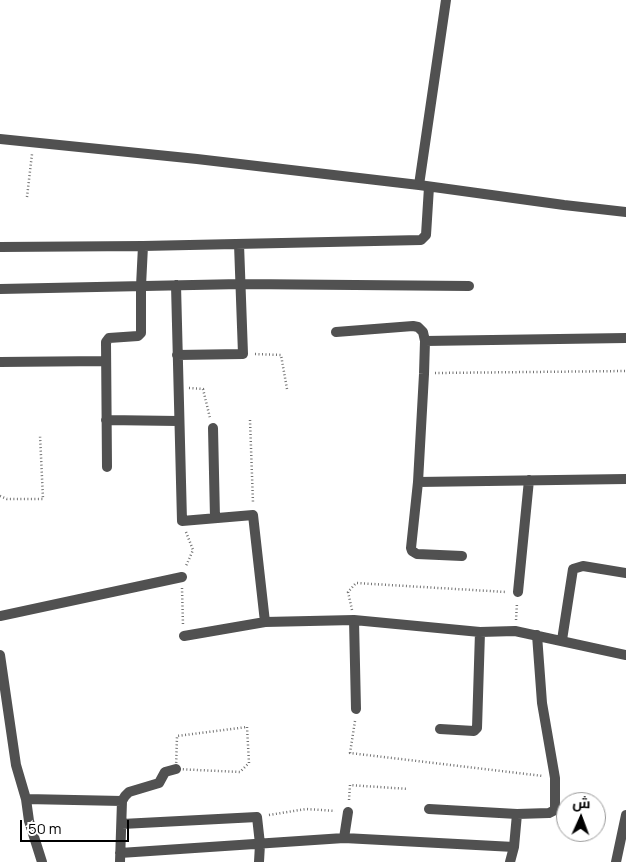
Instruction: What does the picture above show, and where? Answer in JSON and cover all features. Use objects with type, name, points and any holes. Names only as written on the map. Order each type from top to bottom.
[{"type":"street","points":[[0,247],[143,246],[423,239],[426,234],[424,186],[446,0]]},
{"type":"street","points":[[0,139],[33,141],[424,186],[626,212]]},
{"type":"street","points":[[177,355],[243,354],[239,244]]},
{"type":"street","points":[[107,467],[106,342],[109,338],[138,336],[141,333],[143,246]]},
{"type":"street","points":[[0,289],[240,284],[469,286]]},
{"type":"street","points":[[176,285],[182,521],[253,515],[264,622]]},
{"type":"street","points":[[336,332],[413,326],[418,327],[423,332],[425,341],[424,374],[412,551],[417,554],[462,556]]},
{"type":"street","points":[[425,341],[626,338]]},
{"type":"street","points":[[0,362],[106,361]]},
{"type":"street","points":[[106,420],[178,421]]},
{"type":"street","points":[[213,428],[215,518]]},
{"type":"street","points":[[418,482],[626,479]]},
{"type":"street","points":[[518,592],[530,480]]},
{"type":"street","points":[[562,640],[574,569],[583,566],[626,571]]},
{"type":"street","points":[[0,616],[182,577]]},
{"type":"street","points":[[354,620],[356,709]]},
{"type":"street","points":[[184,636],[264,622],[354,620],[480,632],[515,631],[626,655]]},
{"type":"street","points":[[440,729],[474,731],[477,728],[480,632]]},
{"type":"street","points":[[429,809],[517,814],[549,813],[555,810],[555,778],[542,703],[537,635]]},
{"type":"street","points":[[0,655],[16,766],[26,799],[29,821],[42,862]]},
{"type":"street","points":[[176,769],[165,772],[159,784],[129,792],[122,801],[120,857],[344,838],[514,847]]},
{"type":"street","points":[[26,799],[122,801]]},
{"type":"street","points":[[344,838],[348,812]]},
{"type":"street","points":[[510,862],[514,847],[517,814]]},
{"type":"street","points":[[616,862],[626,815]]},
{"type":"street","points":[[122,824],[257,817],[260,844],[259,862]]},
{"type":"path","points":[[26,197],[33,141]]},
{"type":"path","points":[[243,354],[281,355],[287,389]]},
{"type":"path","points":[[424,374],[626,371]]},
{"type":"path","points":[[178,388],[203,388],[213,428]]},
{"type":"path","points":[[250,420],[253,515]]},
{"type":"path","points":[[0,496],[7,499],[43,499],[40,435]]},
{"type":"path","points":[[182,521],[193,550],[182,577],[184,636]]},
{"type":"path","points":[[354,620],[348,592],[356,583],[518,592],[515,631]]},
{"type":"path","points":[[356,709],[350,753],[555,778]]},
{"type":"path","points":[[247,727],[249,762],[240,772],[176,769],[177,736],[247,727]]},
{"type":"path","points":[[257,817],[306,809],[348,812],[350,785],[408,788]]}]
